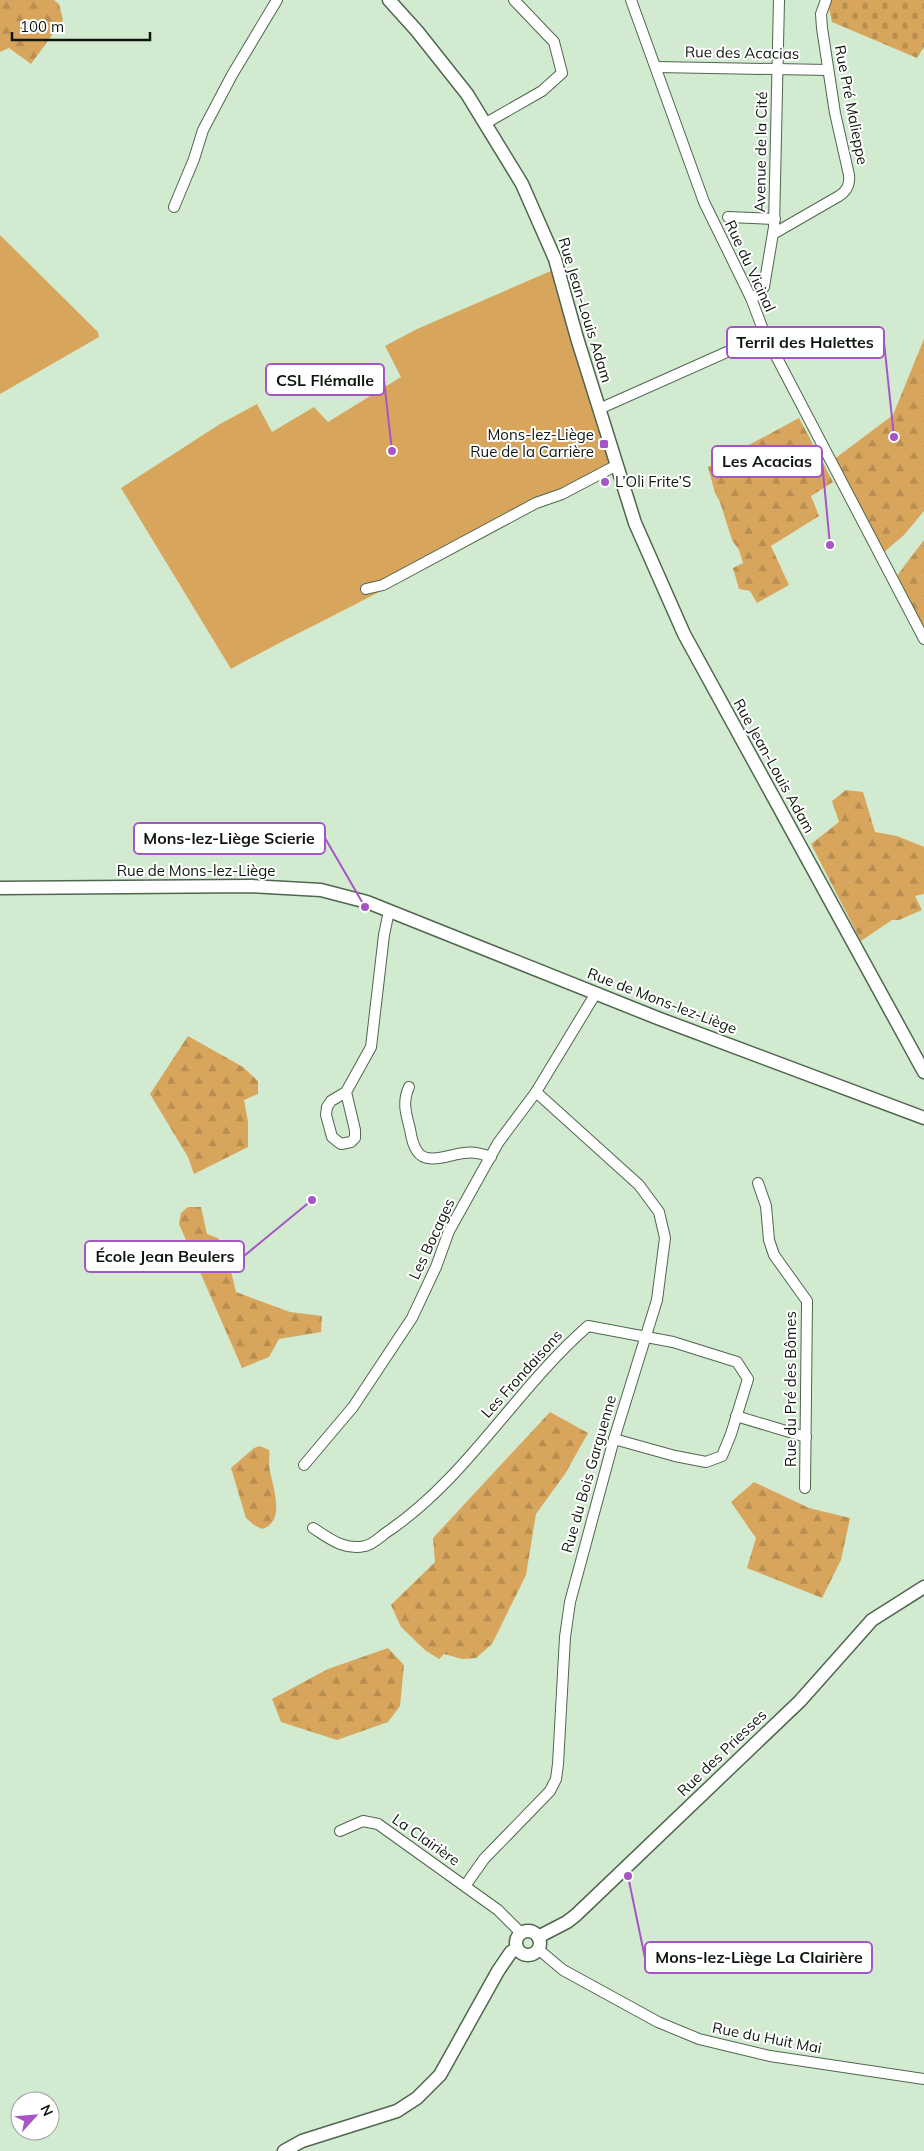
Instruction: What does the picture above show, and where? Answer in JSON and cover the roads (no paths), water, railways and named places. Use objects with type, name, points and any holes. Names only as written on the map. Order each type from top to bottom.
[{"type":"street","points":[[174,207],[194,159],[203,130],[232,75],[277,0]]},
{"type":"street","name":"Rue Jean-Louis Adam","points":[[389,0],[417,31],[467,94],[522,184],[555,259],[635,523],[684,634],[924,1072]]},
{"type":"street","points":[[486,123],[542,91],[562,72],[554,42],[514,0]]},
{"type":"street","name":"Rue du Vicinal","points":[[631,0],[704,202],[751,298],[765,336],[924,639]]},
{"type":"street","name":"Avenue de la Cité","points":[[751,298],[758,295],[764,287],[775,219],[779,0]]},
{"type":"street","name":"Rue Pré Malieppe","points":[[773,234],[847,190],[849,175],[828,70],[821,20],[826,0]]},
{"type":"street","name":"Rue des Acacias","points":[[656,67],[828,70]]},
{"type":"street","name":"Rue du Vicinal","points":[[728,217],[775,219]]},
{"type":"street","points":[[599,409],[765,336]]},
{"type":"street","points":[[366,589],[383,586],[536,503],[562,494],[617,465]]},
{"type":"street","name":"Rue de Mons-lez-Liège","points":[[0,888],[251,886],[321,890],[367,902],[596,993],[924,1118]]},
{"type":"street","points":[[346,1092],[355,1134],[351,1142],[341,1144],[332,1137],[326,1112],[331,1101],[346,1092],[371,1047],[384,936],[389,911]]},
{"type":"street","name":"Les Bocages","points":[[304,1466],[353,1407],[412,1318],[436,1267],[450,1231],[498,1143],[536,1092],[596,993]]},
{"type":"street","points":[[409,1087],[405,1097],[405,1109],[414,1147],[418,1154],[428,1159],[465,1152],[491,1157]]},
{"type":"street","name":"Rue du Bois Garguenne","points":[[465,1886],[484,1859],[545,1796],[556,1779],[567,1616],[579,1562],[614,1439],[657,1300],[665,1238],[659,1212],[639,1185],[536,1092]]},
{"type":"street","name":"Rue du Pré des Bômes","points":[[758,1182],[766,1206],[769,1240],[774,1255],[807,1301],[805,1488]]},
{"type":"street","name":"Les Frondaisons","points":[[313,1528],[342,1546],[366,1546],[407,1518],[453,1476],[542,1371],[568,1343],[588,1326],[645,1335],[737,1362],[748,1379],[732,1434],[722,1456],[706,1462],[675,1456],[614,1439]]},
{"type":"street","points":[[736,1416],[806,1437]]},
{"type":"street","name":"Rue des Priesses","points":[[538,1943],[576,1915],[800,1701],[872,1620],[924,1587]]},
{"type":"street","name":"La Clairière","points":[[340,1831],[357,1822],[373,1822],[498,1910],[520,1933]]},
{"type":"street","points":[[528,1931],[538,1943],[529,1954],[522,1953],[517,1948],[516,1940],[520,1933],[528,1931]]},
{"type":"street","name":"Rue du Huit Mai","points":[[538,1943],[548,1959],[572,1975],[658,2022],[698,2039],[770,2056],[924,2079]]},
{"type":"street","points":[[284,2151],[302,2141],[397,2111],[418,2098],[440,2075],[498,1971],[511,1952],[517,1948]]},
{"type":"place","name":"Terril des Halettes","points":[[894,437]]},
{"type":"place","name":"Mons-lez-Liège Rue de la Carrière","points":[[604,444]]},
{"type":"place","name":"CSL Flémalle","points":[[392,451]]},
{"type":"place","name":"L’Oli Frite’S","points":[[605,482]]},
{"type":"place","name":"Les Acacias","points":[[830,545]]},
{"type":"place","name":"Mons-lez-Liège Scierie","points":[[365,907]]},
{"type":"place","name":"École Jean Beulers","points":[[312,1200]]},
{"type":"place","name":"Mons-lez-Liège La Clairière","points":[[628,1876]]}]
